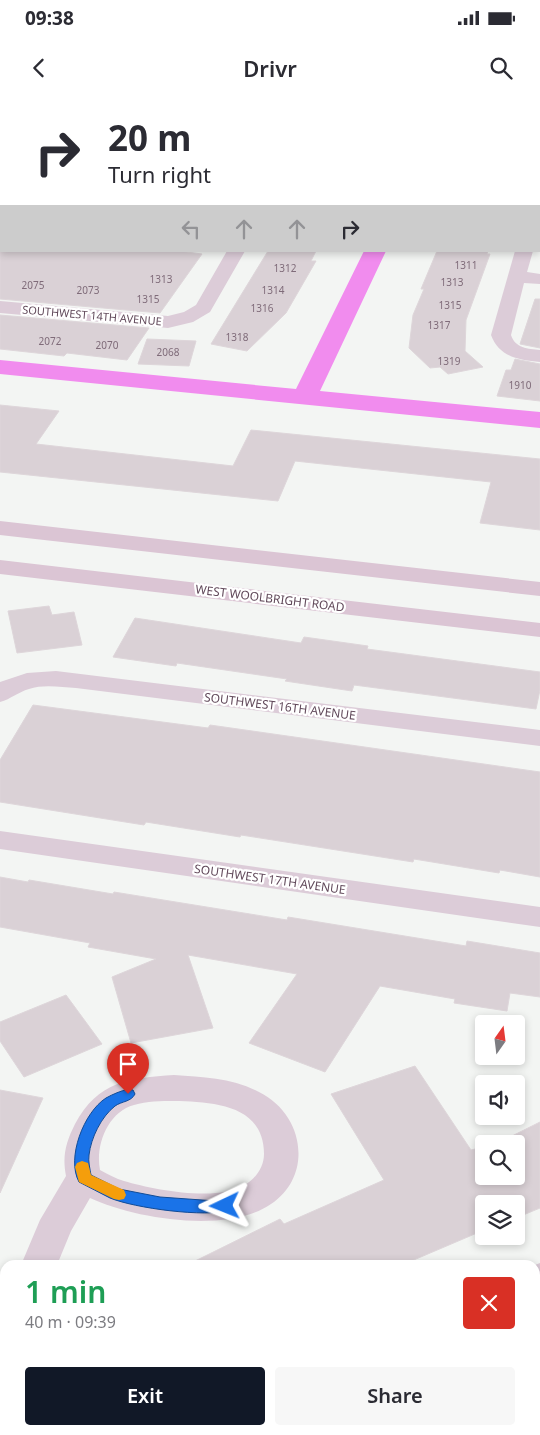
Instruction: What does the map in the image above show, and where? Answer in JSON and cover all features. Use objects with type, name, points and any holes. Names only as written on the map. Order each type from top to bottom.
[{"type":"main road","points":[[0,528],[540,589]]},
{"type":"main road","name":"WEST WOOLBRIGHT ROAD","points":[[0,567],[540,630]]},
{"type":"street","name":"SOUTHWEST 14TH AVENUE","points":[[0,307],[168,322],[183,320],[196,315],[203,308],[235,252]]},
{"type":"street","points":[[524,252],[501,335],[503,343],[511,349],[524,355],[540,356]]},
{"type":"street","points":[[517,277],[540,279]]},
{"type":"street","name":"SOUTHWEST 16TH AVENUE","points":[[10,688],[46,678],[76,680],[540,738]]},
{"type":"street","name":"SOUTHWEST 17TH AVENUE","points":[[0,840],[540,917]]},
{"type":"street","points":[[41,1260],[46,1243],[62,1210],[84,1178],[81,1156],[87,1134],[97,1117],[110,1102],[128,1094],[153,1089],[194,1089],[233,1096],[254,1104],[268,1116],[278,1130],[283,1145],[281,1161],[275,1177],[262,1192],[244,1202],[225,1206],[205,1207],[151,1201],[116,1194],[84,1178]]},
{"type":"building","points":[[0,252],[187,252],[202,254],[160,313],[0,299]]},
{"type":"building","points":[[267,252],[316,252],[311,261],[316,261],[286,313],[247,351],[211,344]]},
{"type":"building","points":[[437,252],[488,252],[487,254],[490,254],[466,320],[465,351],[483,367],[448,374],[440,367],[430,368],[409,348],[413,315],[424,289],[421,289]]},
{"type":"building","points":[[535,299],[540,299],[540,348],[520,344]]},
{"type":"building","points":[[0,315],[149,328],[127,360],[67,353],[64,356],[0,349]]},
{"type":"building","points":[[147,339],[196,341],[189,366],[138,364]]},
{"type":"building","points":[[515,359],[540,364],[540,401],[497,396],[506,370],[511,370]]},
{"type":"building","points":[[0,405],[59,411],[36,444],[233,466],[251,430],[540,459],[540,530],[480,523],[491,482],[295,461],[278,501],[0,472]]},
{"type":"building","points":[[49,606],[52,615],[74,612],[82,645],[17,653],[8,611]]},
{"type":"building","points":[[135,618],[301,643],[304,637],[368,646],[367,649],[540,672],[540,690],[536,709],[354,685],[352,691],[285,681],[287,679],[177,663],[176,666],[113,657]]},
{"type":"building","points":[[33,705],[208,728],[210,725],[540,772],[540,877],[500,870],[499,873],[414,859],[413,862],[146,822],[144,825],[0,802],[0,760]]},
{"type":"building","points":[[0,877],[113,894],[114,892],[287,920],[288,917],[466,946],[467,941],[540,953],[540,997],[510,993],[507,1011],[454,1003],[455,999],[380,986],[325,1072],[249,1043],[297,974],[188,955],[213,1028],[131,1043],[112,977],[156,959],[88,947],[90,943],[0,927]]},
{"type":"building","points":[[66,995],[102,1044],[24,1077],[0,1041],[0,1022]]},
{"type":"building","points":[[415,1066],[471,1150],[475,1149],[475,1185],[525,1185],[525,1135],[514,1135],[540,1122],[540,1208],[525,1214],[525,1195],[475,1195],[475,1234],[414,1260],[197,1260],[280,1219],[284,1224],[384,1180],[331,1094]]},
{"type":"building","points":[[0,1090],[43,1098],[0,1193]]},
{"type":"waterway","points":[[305,396],[375,252]]},
{"type":"waterway","points":[[0,367],[540,420]]},
{"type":"slow traffic","points":[[82,1167],[84,1178],[119,1195]]},
{"type":"route","points":[[128,1094],[110,1102],[97,1117],[87,1134],[81,1156],[84,1178],[116,1194],[160,1203],[205,1207],[225,1206]]}]
